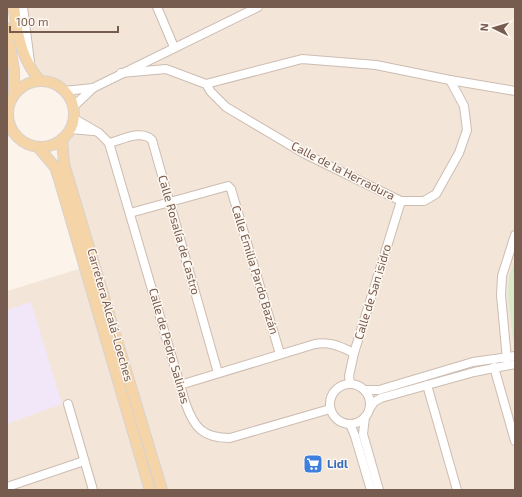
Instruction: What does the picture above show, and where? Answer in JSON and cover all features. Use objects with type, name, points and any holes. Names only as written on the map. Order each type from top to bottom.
[{"type":"main road","points":[[13,7],[20,44],[27,64],[40,81]]},
{"type":"main road","points":[[7,28],[14,70],[14,94],[8,110],[10,128],[22,141],[38,147],[51,145],[62,139],[70,128],[73,118],[73,107],[64,90],[48,82],[40,81],[26,84],[14,94]]},
{"type":"main road","name":"Carretera Alcalá-Loeches","points":[[62,139],[64,164],[162,490]]},
{"type":"main road","name":"Carretera Alcalá-Loeches","points":[[38,147],[55,167],[59,179],[150,490]]},
{"type":"street","points":[[23,7],[23,17],[32,71]]},
{"type":"street","points":[[156,7],[174,47]]},
{"type":"street","points":[[73,107],[92,88],[258,7]]},
{"type":"street","points":[[121,73],[166,69],[206,84],[302,59],[376,65],[515,91]]},
{"type":"street","name":"Calle de la Herradura","points":[[206,84],[211,92],[226,107],[305,154],[390,194],[401,201],[424,201],[436,194],[459,153],[467,130],[464,106],[450,80]]},
{"type":"street","points":[[64,90],[92,88]]},
{"type":"street","name":"Calle de Pedro Salinas","points":[[73,118],[99,133],[109,143],[180,385],[190,417],[197,427],[207,435],[218,438],[230,438],[330,409]]},
{"type":"street","points":[[70,128],[99,133]]},
{"type":"street","name":"Calle Rosalía de Castro","points":[[109,143],[140,135],[149,137],[152,140],[218,373]]},
{"type":"street","name":"Calle Emilia Pardo Bazán","points":[[169,202],[228,186],[231,189],[280,354]]},
{"type":"street","name":"Calle de San isidro","points":[[350,383],[349,376],[354,353],[401,201]]},
{"type":"street","points":[[130,213],[169,202]]},
{"type":"street","points":[[379,490],[363,434],[365,417],[374,402],[382,398],[427,385],[494,367],[511,364],[501,295],[502,276],[515,235]]},
{"type":"street","points":[[180,385],[321,343],[340,346],[354,353]]},
{"type":"street","points":[[365,390],[379,390],[472,362],[511,356]]},
{"type":"street","points":[[494,367],[515,441]]},
{"type":"street","points":[[365,417],[356,424],[350,424],[341,422],[333,416],[330,409],[330,399],[333,392],[340,385],[350,383],[360,385],[365,390],[370,403],[370,408]]},
{"type":"street","points":[[427,385],[457,490]]},
{"type":"street","points":[[68,404],[92,490]]},
{"type":"street","points":[[350,424],[371,490]]},
{"type":"street","points":[[7,488],[84,461]]},
{"type":"shaded area","points":[[13,7],[515,7],[515,490],[162,490],[62,139],[72,124],[73,107],[64,91],[48,82],[40,81]]},
{"type":"shaded area","points":[[85,267],[150,490],[7,490],[7,291]]},
{"type":"shaded area","points":[[31,302],[62,404],[7,424],[7,310]]},
{"type":"green space","points":[[515,259],[515,340],[513,339],[508,294],[509,277]]},
{"type":"place","name":"Lidl","points":[[313,464]]}]
